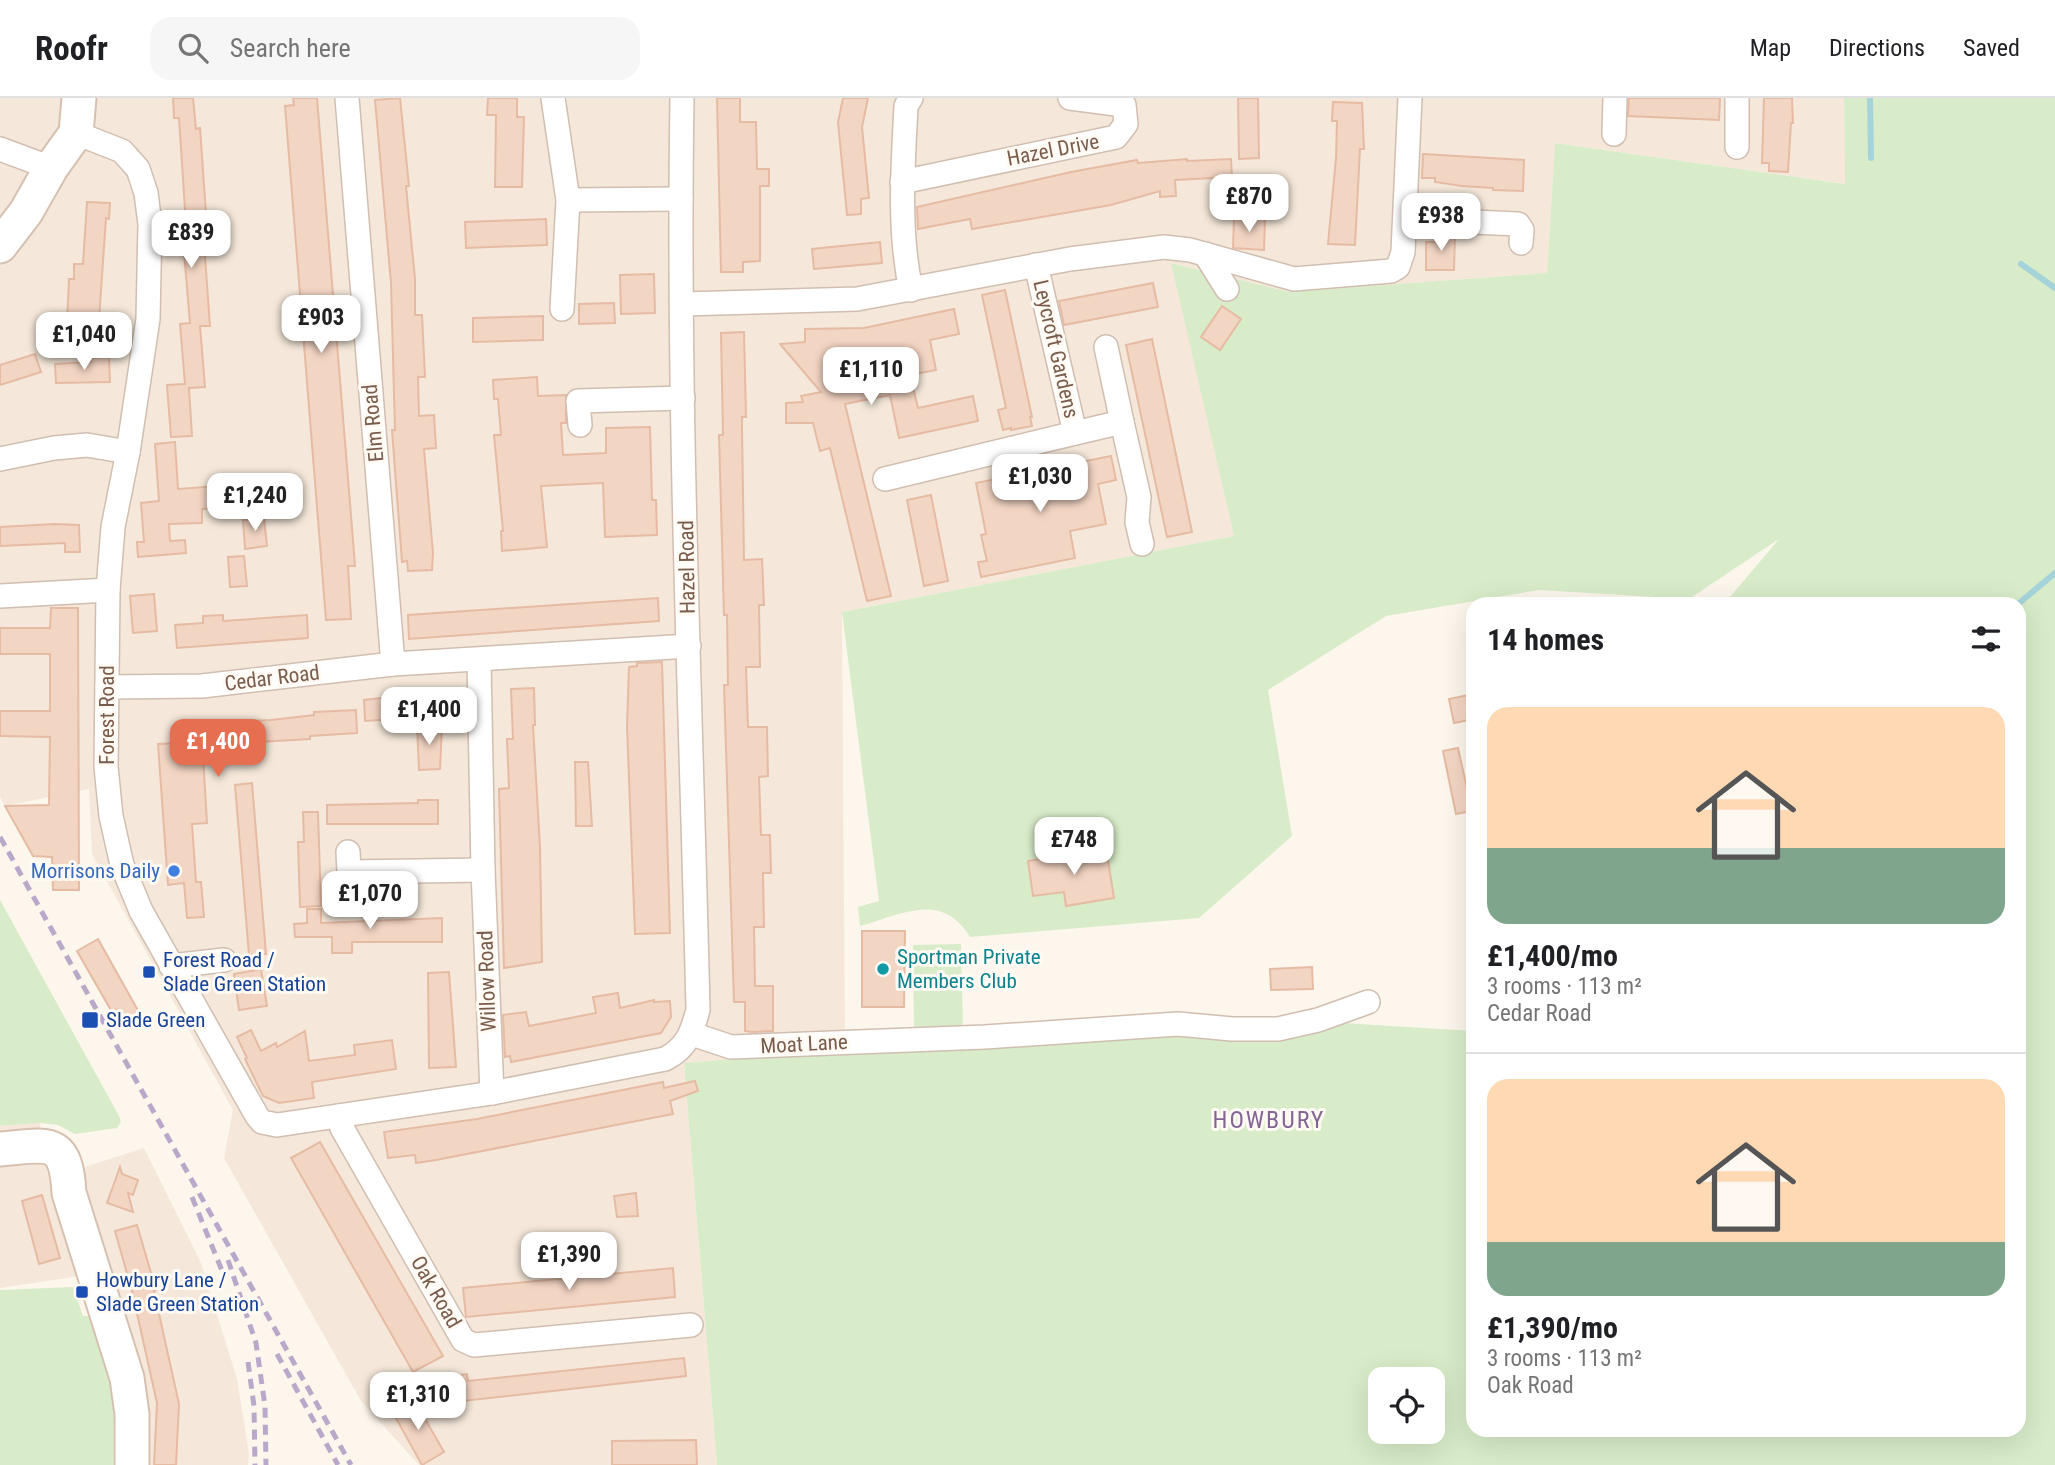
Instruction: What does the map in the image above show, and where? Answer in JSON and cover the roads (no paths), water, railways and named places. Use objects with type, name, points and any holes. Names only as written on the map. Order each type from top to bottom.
[{"type":"street","points":[[0,246],[26,212],[51,168],[76,133],[79,98]]},
{"type":"street","name":"Elm Road","points":[[347,98],[393,664]]},
{"type":"street","points":[[553,98],[568,200],[562,309]]},
{"type":"street","name":"Hazel Road","points":[[682,98],[683,398],[698,1010],[692,1034]]},
{"type":"street","points":[[911,98],[906,106],[902,182],[906,265],[911,290]]},
{"type":"street","name":"Hazel Drive","points":[[902,182],[1116,137],[1126,124],[1124,105],[1070,98]]},
{"type":"street","points":[[1614,134],[1615,98]]},
{"type":"street","points":[[1737,98],[1737,147]]},
{"type":"street","points":[[682,304],[857,299],[1036,265],[1164,247],[1205,254],[1278,276],[1300,279],[1387,272],[1398,267],[1402,258],[1410,103]]},
{"type":"street","name":"Forest Road","points":[[76,133],[122,151],[138,169],[146,193],[150,225],[148,319],[128,452],[113,527],[108,590],[106,767],[111,816],[122,865],[141,911],[261,1122],[277,1125],[339,1116]]},
{"type":"street","points":[[0,149],[51,168]]},
{"type":"street","points":[[568,200],[681,199]]},
{"type":"street","points":[[1405,219],[1518,224],[1522,230],[1521,243]]},
{"type":"street","points":[[1205,254],[1227,289]]},
{"type":"street","name":"Leycroft Gardens","points":[[1036,265],[1075,433]]},
{"type":"street","points":[[1106,347],[1139,497],[1137,522],[1142,544]]},
{"type":"street","points":[[580,425],[578,401],[683,398]]},
{"type":"street","name":"Leycroft Gardens","points":[[886,479],[1122,422]]},
{"type":"street","points":[[0,459],[54,448],[87,445],[128,452]]},
{"type":"street","points":[[0,596],[108,590]]},
{"type":"street","name":"Cedar Road","points":[[107,687],[202,686],[393,664],[479,661],[689,646]]},
{"type":"street","name":"Willow Road","points":[[479,661],[483,870],[492,1093]]},
{"type":"street","points":[[349,871],[483,870]]},
{"type":"street","points":[[171,966],[224,960]]},
{"type":"street","name":"Moat Lane","points":[[692,1034],[731,1048],[985,1037],[1178,1024],[1232,1029],[1278,1029],[1318,1020],[1368,1002]]},
{"type":"street","points":[[339,1116],[492,1093],[666,1059],[675,1054],[692,1034]]},
{"type":"street","name":"Oak Road","points":[[339,1116],[342,1128],[463,1340],[474,1345],[691,1325]]},
{"type":"street","points":[[0,1149],[39,1146],[62,1154],[67,1165],[69,1192],[127,1378],[132,1414],[132,1465]]},
{"type":"waterway","points":[[1870,98],[1871,158]]},
{"type":"waterway","points":[[2021,264],[2055,288]]},
{"type":"waterway","points":[[2026,597],[2055,573]]},
{"type":"railway","points":[[0,837],[351,1465]]},
{"type":"railway","points":[[192,1197],[225,1278]]},
{"type":"railway","points":[[228,1260],[256,1343],[265,1406],[266,1465]]},
{"type":"railway","points":[[277,1354],[338,1465]]},
{"type":"railway","points":[[248,1362],[254,1406],[255,1465]]},
{"type":"place","name":"Morrisons Daily","points":[[174,871]]},
{"type":"place","name":"Sportman Private Members Club","points":[[883,969]]},
{"type":"place","name":"Forest Road / Slade Green Station","points":[[149,972]]},
{"type":"place","name":"Slade Green","points":[[90,1020]]},
{"type":"place","name":"Howbury Lane / Slade Green Station","points":[[82,1292]]},
{"type":"district","name":"HOWBURY","points":[[1269,1120]]}]
